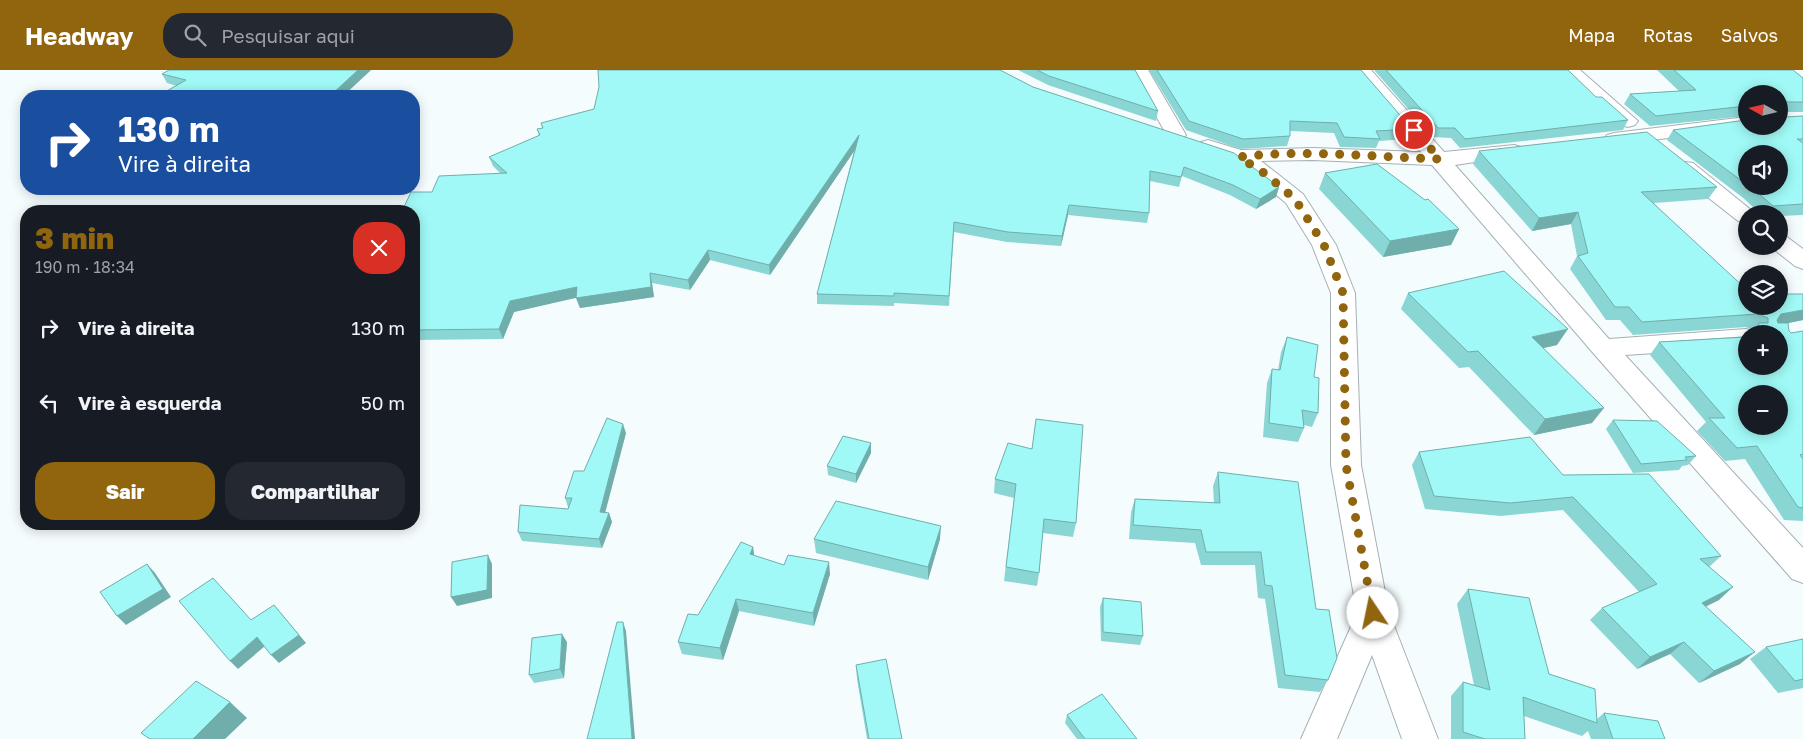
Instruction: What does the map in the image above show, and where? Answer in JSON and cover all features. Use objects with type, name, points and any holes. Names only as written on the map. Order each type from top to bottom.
[{"type":"street","points":[[1138,70],[1176,135]]},
{"type":"street","points":[[1361,70],[1603,348],[1803,570]]},
{"type":"street","points":[[1569,70],[1644,135],[1738,210]]},
{"type":"street","points":[[1138,123],[1239,157],[1264,173],[1295,199],[1324,245],[1343,293],[1346,465],[1373,613],[1420,739]]},
{"type":"street","points":[[1596,141],[1738,124]]},
{"type":"street","points":[[1239,157],[1267,154],[1299,154],[1440,159],[1537,148]]},
{"type":"street","points":[[1788,250],[1803,262]]},
{"type":"street","points":[[1603,348],[1738,339]]},
{"type":"street","points":[[1319,739],[1373,613]]},
{"type":"building","points":[[169,70],[358,70],[336,90],[168,90],[186,80],[162,74]]},
{"type":"building","points":[[598,70],[1000,70],[1033,87],[1234,153],[1279,187],[1260,199],[1233,185],[1184,167],[1181,177],[1150,171],[1149,213],[1069,205],[1062,236],[1008,232],[954,222],[949,296],[894,293],[894,296],[817,294],[859,135],[769,265],[708,250],[688,280],[650,273],[651,287],[576,298],[577,287],[510,301],[499,329],[420,330],[420,205],[405,205],[410,195],[420,195],[420,192],[432,192],[439,176],[507,173],[489,157],[540,135],[537,129],[543,128],[541,123],[594,109],[599,87]]},
{"type":"building","points":[[1037,70],[1135,70],[1158,111],[1049,76]]},
{"type":"building","points":[[1157,70],[1361,70],[1412,129],[1376,131],[1380,139],[1344,137],[1337,123],[1290,121],[1290,136],[1243,139],[1189,121]]},
{"type":"building","points":[[1386,70],[1568,70],[1596,97],[1602,97],[1628,120],[1465,139],[1455,128],[1438,128]]},
{"type":"building","points":[[1674,70],[1793,70],[1803,78],[1803,102],[1788,102],[1788,85],[1738,85],[1738,107],[1656,116],[1630,94],[1696,90]]},
{"type":"building","points":[[1803,116],[1803,139],[1797,139],[1803,143],[1803,204],[1772,205],[1760,195],[1788,195],[1788,145],[1738,145],[1738,178],[1673,130],[1738,121],[1738,135],[1788,135],[1788,117]]},
{"type":"building","points":[[1647,132],[1717,187],[1641,192],[1738,282],[1738,315],[1743,315],[1642,322],[1629,307],[1615,307],[1578,256],[1588,253],[1578,212],[1539,218],[1479,151]]},
{"type":"building","points":[[1377,164],[1425,200],[1428,199],[1459,229],[1390,241],[1325,173]]},
{"type":"building","points":[[1504,271],[1568,329],[1532,337],[1604,408],[1545,419],[1478,351],[1468,352],[1408,293]]},
{"type":"building","points":[[1788,294],[1803,294],[1803,310],[1788,313]]},
{"type":"building","points":[[1760,315],[1780,315],[1777,320],[1778,323],[1788,323],[1791,333],[1803,331],[1803,454],[1800,455],[1803,459],[1803,508],[1798,507],[1757,446],[1737,448],[1709,418],[1725,418],[1659,342],[1738,337],[1738,375],[1788,375],[1788,325],[1759,325],[1759,323],[1768,323],[1768,318]]},
{"type":"building","points":[[1287,337],[1318,345],[1314,377],[1319,378],[1318,413],[1302,410],[1304,428],[1269,423],[1272,369],[1280,370]]},
{"type":"building","points":[[607,418],[623,424],[600,512],[609,513],[599,539],[518,532],[520,505],[568,509],[572,498],[565,498],[574,471],[584,471]]},
{"type":"building","points":[[1036,419],[1083,425],[1076,523],[1044,519],[1039,573],[1006,567],[1016,484],[995,479],[1008,443],[1032,449]]},
{"type":"building","points":[[1613,420],[1657,421],[1696,456],[1685,457],[1687,460],[1641,464]]},
{"type":"building","points":[[843,436],[871,443],[856,474],[827,466]]},
{"type":"building","points":[[1530,437],[1563,475],[1649,474],[1721,556],[1700,559],[1733,587],[1702,603],[1755,652],[1714,671],[1684,642],[1650,657],[1602,608],[1657,584],[1573,497],[1510,503],[1434,496],[1419,452]]},
{"type":"building","points":[[1218,472],[1298,482],[1316,609],[1329,610],[1337,658],[1328,680],[1285,675],[1272,586],[1265,585],[1261,552],[1206,552],[1201,530],[1133,525],[1135,499],[1220,503]]},
{"type":"building","points":[[836,501],[941,526],[928,567],[814,539]]},
{"type":"building","points":[[741,542],[753,547],[750,554],[784,565],[788,555],[829,562],[813,613],[736,599],[720,648],[678,642],[688,614],[698,615]]},
{"type":"building","points":[[488,555],[487,590],[451,597],[452,562]]},
{"type":"building","points":[[147,564],[163,589],[117,616],[100,592]]},
{"type":"building","points":[[213,578],[251,620],[274,605],[299,635],[271,655],[257,637],[230,661],[179,601]]},
{"type":"building","points":[[1468,589],[1529,598],[1549,674],[1595,689],[1597,723],[1523,697],[1525,739],[1485,739],[1463,732],[1463,682],[1490,690]]},
{"type":"building","points":[[1103,598],[1141,602],[1143,636],[1103,632]]},
{"type":"building","points":[[617,622],[623,622],[632,739],[587,739]]},
{"type":"building","points":[[562,634],[560,669],[529,675],[532,638]]},
{"type":"building","points":[[1803,639],[1803,679],[1795,681],[1766,647]]},
{"type":"building","points":[[886,659],[902,739],[869,739],[856,665]]},
{"type":"building","points":[[196,681],[230,702],[193,739],[150,739],[141,733]]},
{"type":"building","points":[[1102,694],[1137,739],[1085,739],[1067,715]]},
{"type":"building","points":[[1604,713],[1658,721],[1665,739],[1613,739]]},
{"type":"route","points":[[1373,613],[1346,465],[1343,293],[1324,245],[1295,199],[1264,173],[1239,157],[1267,154],[1299,154],[1440,159],[1414,130]]}]
